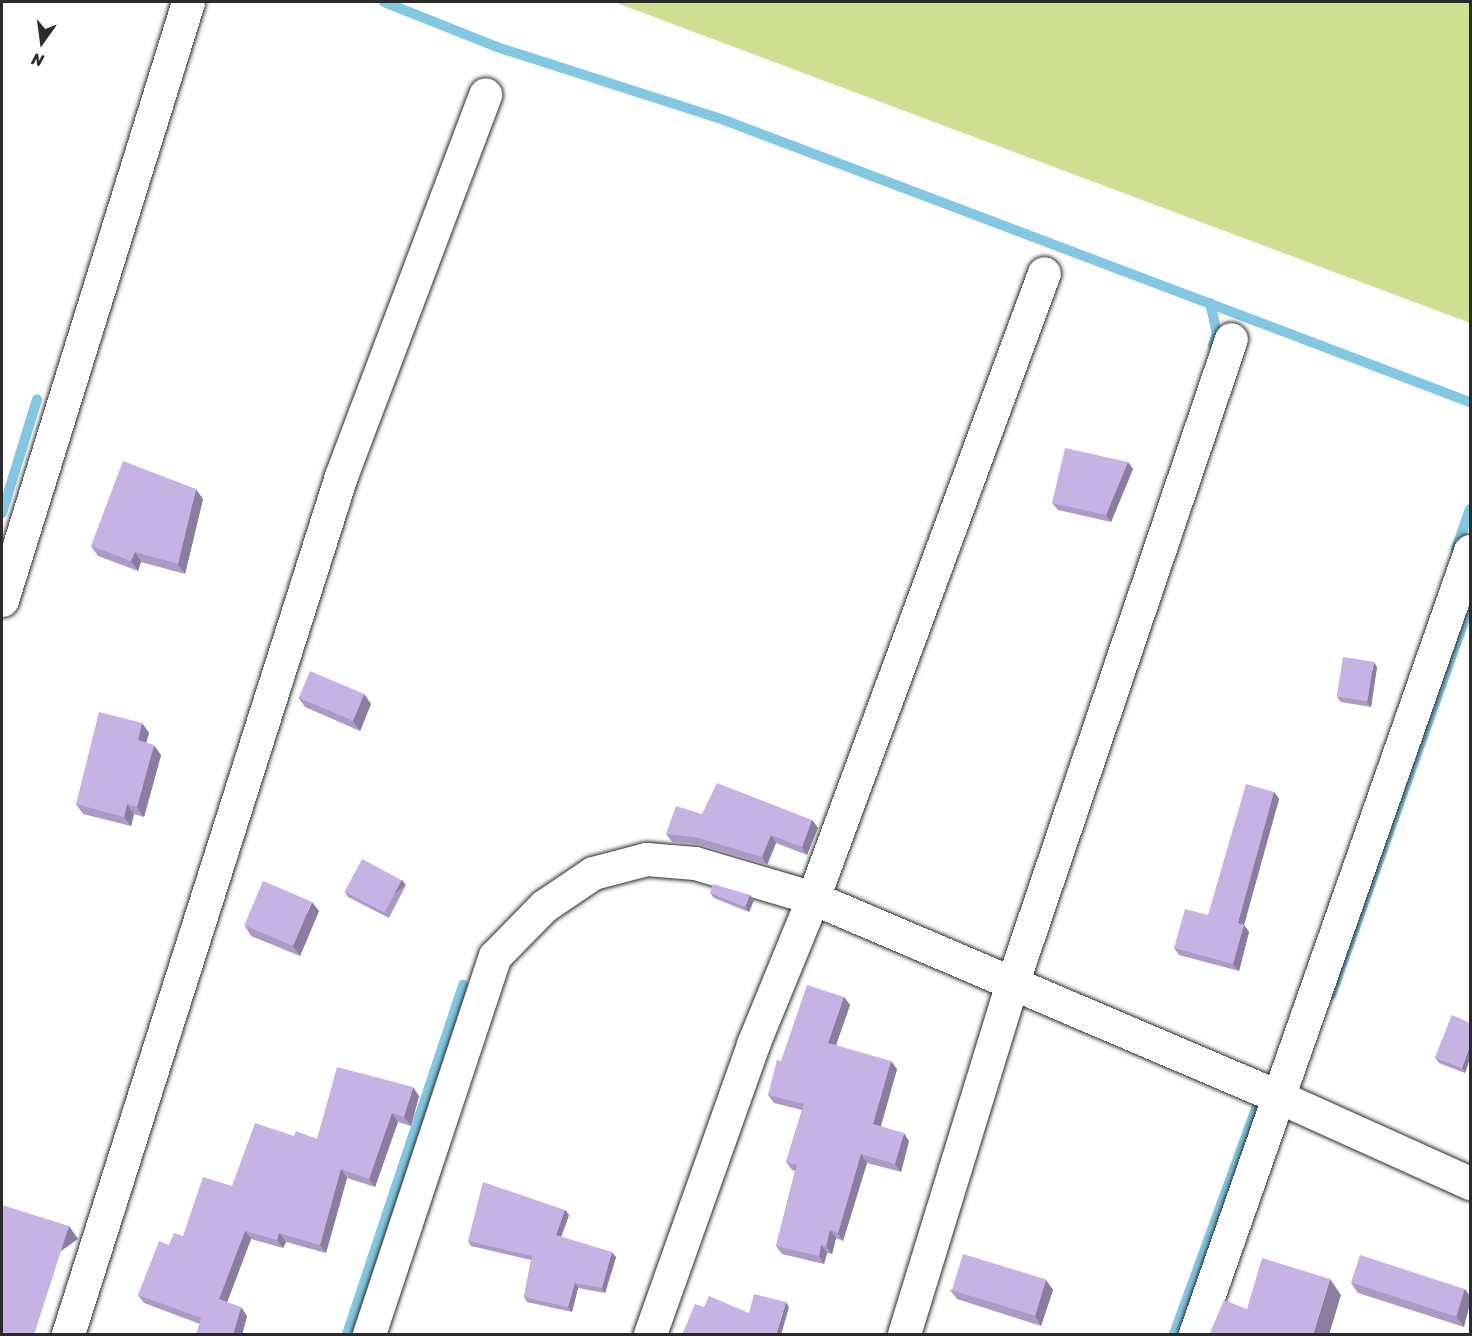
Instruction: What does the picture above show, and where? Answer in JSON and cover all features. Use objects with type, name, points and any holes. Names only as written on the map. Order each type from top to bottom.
[{"type":"street","points":[[2,600],[188,2]]},
{"type":"street","points":[[68,1335],[341,476],[485,94]]},
{"type":"street","points":[[650,1335],[753,1044],[813,898],[1044,273]]},
{"type":"street","points":[[904,1335],[1012,984],[1231,339]]},
{"type":"street","points":[[1195,1335],[1470,551]]},
{"type":"street","points":[[369,1335],[495,956],[544,906],[593,873],[646,859],[695,863],[813,898],[1277,1096],[1470,1183]]},
{"type":"green space","points":[[614,2],[1470,2],[1470,323]]},
{"type":"building","points":[[1065,448],[1128,462],[1106,515],[1052,503]]},
{"type":"building","points":[[123,461],[196,489],[178,564],[135,552],[131,561],[91,546]]},
{"type":"building","points":[[1343,657],[1374,662],[1367,701],[1337,697]]},
{"type":"building","points":[[310,671],[364,694],[353,721],[299,698]]},
{"type":"building","points":[[99,712],[142,723],[138,740],[154,745],[137,807],[127,804],[124,817],[76,804]]},
{"type":"building","points":[[717,783],[812,820],[802,847],[771,835],[762,857],[695,837],[666,834],[676,806],[702,814]]},
{"type":"building","points":[[1246,784],[1274,792],[1238,923],[1244,925],[1233,964],[1174,948],[1185,909],[1208,915]]},
{"type":"building","points":[[362,859],[402,880],[384,913],[345,892]]},
{"type":"building","points":[[263,881],[312,902],[293,946],[244,925]]},
{"type":"building","points":[[713,884],[750,895],[745,907],[710,893]]},
{"type":"building","points":[[807,985],[844,997],[828,1043],[891,1061],[873,1124],[904,1133],[895,1164],[861,1154],[838,1233],[830,1230],[826,1246],[821,1245],[819,1256],[776,1246],[797,1165],[786,1162],[804,1104],[768,1095],[777,1060],[781,1061]]},
{"type":"building","points":[[1452,1015],[1470,1023],[1470,1045],[1462,1068],[1435,1058]]},
{"type":"building","points":[[337,1067],[413,1087],[404,1117],[392,1113],[369,1179],[341,1169],[320,1245],[279,1233],[277,1240],[245,1231],[219,1299],[241,1307],[233,1335],[196,1335],[201,1318],[138,1295],[159,1241],[169,1245],[174,1233],[183,1236],[203,1177],[232,1186],[255,1123],[294,1136],[296,1131],[317,1139]]},
{"type":"building","points":[[483,1182],[565,1210],[556,1235],[612,1252],[602,1288],[575,1283],[568,1307],[524,1297],[532,1256],[468,1241]]},
{"type":"building","points":[[2,1205],[69,1226],[34,1335],[9,1335],[2,1332]]},
{"type":"building","points":[[963,1254],[1046,1279],[1035,1316],[952,1290]]},
{"type":"building","points":[[1360,1255],[1465,1289],[1456,1317],[1351,1283]]},
{"type":"building","points":[[1262,1258],[1330,1279],[1313,1335],[1209,1335],[1224,1300],[1247,1309]]},
{"type":"building","points":[[754,1294],[786,1302],[776,1335],[682,1335],[695,1304],[704,1307],[709,1296],[749,1313]]},
{"type":"waterway","points":[[384,2],[497,47],[724,120],[1470,402]]},
{"type":"waterway","points":[[1210,303],[1217,333],[1213,345]]},
{"type":"waterway","points":[[2,513],[37,399]]},
{"type":"waterway","points":[[1456,549],[1470,509]]},
{"type":"waterway","points":[[1331,995],[1470,605]]},
{"type":"waterway","points":[[347,1334],[463,985]]},
{"type":"waterway","points":[[1174,1334],[1262,1092]]}]
